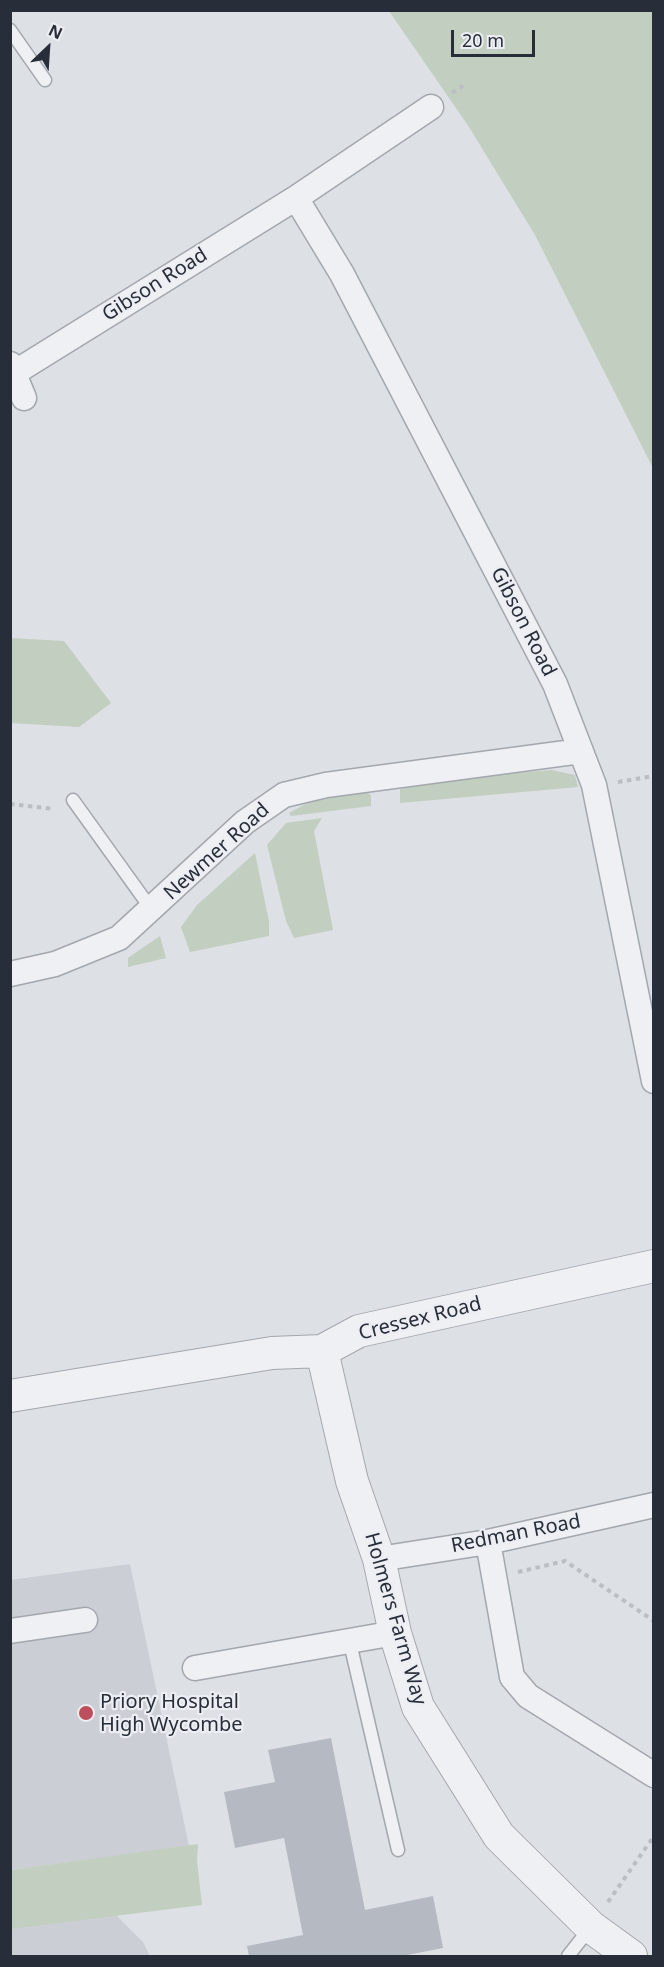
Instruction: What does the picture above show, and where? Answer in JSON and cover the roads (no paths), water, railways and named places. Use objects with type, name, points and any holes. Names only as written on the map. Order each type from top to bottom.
[{"type":"street","name":"Gibson Road","points":[[24,398],[12,369],[296,198],[431,107]]},
{"type":"street","name":"Gibson Road","points":[[296,198],[342,274],[555,684],[594,785],[654,1081]]},
{"type":"street","name":"Newmer Road","points":[[10,974],[55,964],[119,938],[245,822],[284,795],[326,785],[581,751]]},
{"type":"street","name":"Cressex Road","points":[[10,1396],[272,1353],[322,1350],[359,1331],[654,1266]]},
{"type":"street","name":"Holmers Farm Way","points":[[322,1350],[352,1481],[379,1559],[395,1633],[418,1707],[499,1836],[591,1927],[631,1956]]},
{"type":"street","name":"Redman Road","points":[[379,1559],[488,1542],[654,1505]]},
{"type":"street","points":[[488,1542],[512,1677],[528,1696],[654,1775]]},
{"type":"street","points":[[10,1631],[85,1620]]},
{"type":"street","points":[[195,1668],[395,1633]]},
{"type":"lane","points":[[10,30],[45,80]]},
{"type":"lane","points":[[73,800],[152,910]]},
{"type":"lane","points":[[350,1642],[398,1850]]},
{"type":"lane","points":[[568,1956],[591,1927]]},
{"type":"place","name":"Priory Hospital High Wycombe","points":[[86,1713]]}]
